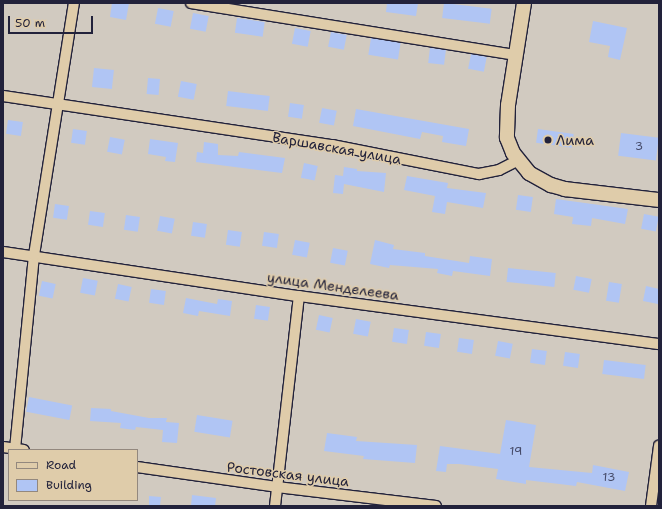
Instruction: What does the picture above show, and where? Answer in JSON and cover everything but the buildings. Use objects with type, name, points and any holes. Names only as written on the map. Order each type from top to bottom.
[{"type":"main road","points":[[524,3],[508,105],[507,138],[518,160],[529,173],[565,189],[659,200]]},
{"type":"street","points":[[3,447],[20,449],[34,255],[74,3]]},
{"type":"street","points":[[191,3],[516,55]]},
{"type":"street","name":"Варшавская улица","points":[[3,96],[332,145],[479,174],[499,170],[518,160]]},
{"type":"street","name":"улица Менделеева","points":[[3,252],[34,255],[299,296],[659,344]]},
{"type":"street","points":[[275,506],[299,296]]},
{"type":"street","points":[[651,506],[659,446]]},
{"type":"street","name":"Ростовская улица","points":[[138,467],[277,487],[436,506]]},
{"type":"place","name":"Лима","points":[[548,140]]}]
